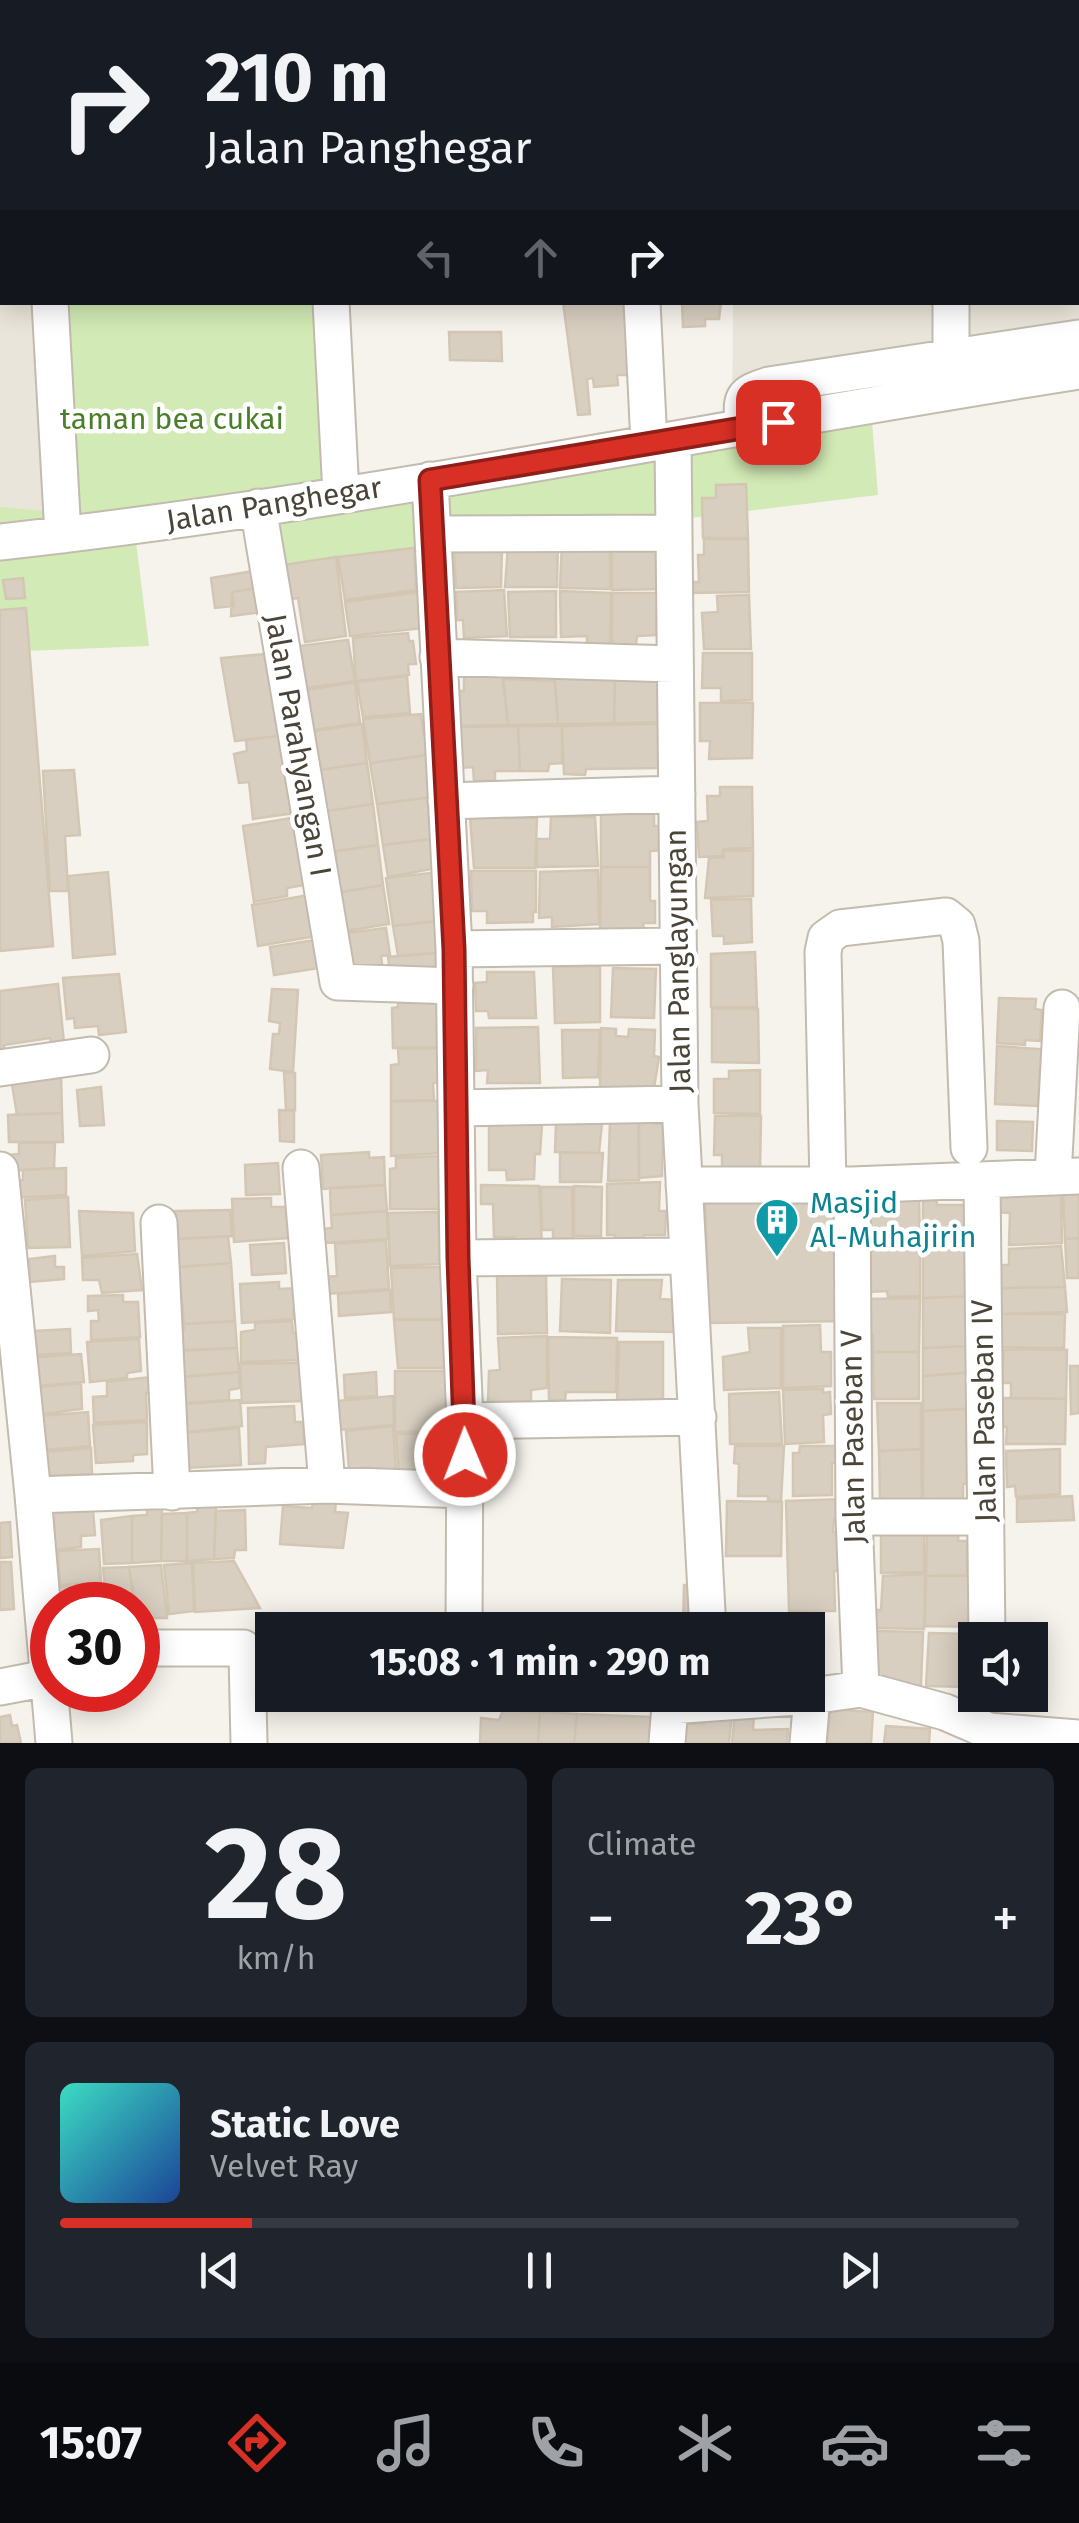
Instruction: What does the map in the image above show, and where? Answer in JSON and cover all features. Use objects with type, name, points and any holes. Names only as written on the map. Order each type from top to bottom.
[{"type":"street","points":[[50,305],[63,535]]},
{"type":"street","points":[[330,305],[342,494]]},
{"type":"street","name":"Jalan Panglayungan","points":[[642,305],[673,532],[680,1104],[707,1612]]},
{"type":"street","points":[[951,305],[951,374],[1079,338]]},
{"type":"street","name":"Jalan Panghegar","points":[[0,542],[258,507],[743,428],[951,374],[1079,371]]},
{"type":"street","points":[[430,480],[454,949],[458,1258],[465,1420],[464,1612]]},
{"type":"street","name":"Jalan Parahyangan I","points":[[258,507],[338,982],[454,986]]},
{"type":"street","points":[[432,534],[673,532]]},
{"type":"street","points":[[438,657],[673,664]]},
{"type":"street","points":[[446,801],[677,794]]},
{"type":"street","name":"Jalan Paseban V","points":[[860,1689],[840,1185],[824,952],[826,938],[840,928],[946,916],[956,925],[961,941],[969,1148]]},
{"type":"street","points":[[454,949],[678,946]]},
{"type":"street","points":[[684,1185],[840,1185],[1066,1176],[1062,1008]]},
{"type":"street","points":[[0,1068],[91,1056]]},
{"type":"street","points":[[458,1108],[680,1104]]},
{"type":"street","points":[[301,1168],[327,1485]]},
{"type":"street","points":[[0,1170],[41,1582]]},
{"type":"street","name":"Jalan Paseban IV","points":[[982,1181],[988,1622]]},
{"type":"street","points":[[159,1223],[172,1492]]},
{"type":"street","points":[[458,1258],[688,1256]]},
{"type":"street","points":[[465,1420],[698,1417]]},
{"type":"street","points":[[34,1495],[327,1485],[466,1490]]},
{"type":"street","points":[[854,1517],[986,1517]]},
{"type":"street","points":[[160,1648],[243,1648],[255,1671]]},
{"type":"street","points":[[0,1687],[30,1670]]},
{"type":"street","points":[[825,1694],[860,1689],[944,1728],[1079,1738]]},
{"type":"street","points":[[249,1743],[255,1709]]},
{"type":"street","points":[[52,1712],[54,1743]]},
{"type":"street","points":[[667,1743],[670,1712]]},
{"type":"street","points":[[808,1743],[811,1712]]},
{"type":"street","points":[[989,1712],[990,1731]]},
{"type":"shaded area","name":"taman bea cukai","points":[[0,305],[243,305],[263,495],[0,517]]},
{"type":"shaded area","points":[[733,305],[1079,305],[1079,362],[732,423]]},
{"type":"green space","points":[[48,305],[331,305],[334,492],[870,397],[878,495],[258,571],[248,526],[136,542],[149,646],[0,652],[0,507],[57,512]]},
{"type":"building","points":[[563,305],[627,305],[630,375],[617,375],[618,385],[594,387],[593,378],[587,379],[590,414],[578,415]]},
{"type":"building","points":[[682,305],[721,305],[719,319],[705,319],[705,326],[683,327]]},
{"type":"building","points":[[449,332],[501,332],[502,361],[450,360]]},
{"type":"building","points":[[746,484],[748,538],[703,538],[702,498],[716,498],[716,485]]},
{"type":"building","points":[[704,539],[748,539],[749,592],[690,593],[690,582],[699,582],[698,555],[704,555]]},
{"type":"building","points":[[558,541],[557,587],[505,587],[508,546]]},
{"type":"building","points":[[562,542],[610,542],[610,589],[560,588]]},
{"type":"building","points":[[612,547],[661,547],[661,589],[612,590]]},
{"type":"building","points":[[414,548],[416,590],[345,600],[338,557]]},
{"type":"building","points":[[502,549],[501,587],[456,588],[454,551]]},
{"type":"building","points":[[336,557],[346,636],[305,642],[298,598],[286,600],[283,565]]},
{"type":"building","points":[[266,569],[270,586],[232,592],[234,606],[215,608],[211,578]]},
{"type":"building","points":[[23,578],[25,598],[6,599],[3,580]]},
{"type":"building","points":[[270,586],[270,611],[231,616],[232,592]]},
{"type":"building","points":[[504,590],[507,636],[464,638],[463,620],[457,620],[456,592]]},
{"type":"building","points":[[556,591],[556,637],[510,637],[508,592]]},
{"type":"building","points":[[560,591],[611,593],[610,646],[587,645],[587,636],[561,637]]},
{"type":"building","points":[[420,592],[424,628],[350,636],[345,602]]},
{"type":"building","points":[[612,593],[658,593],[656,635],[637,636],[636,645],[612,645]]},
{"type":"building","points":[[749,595],[751,649],[704,649],[702,613],[718,612],[717,596]]},
{"type":"building","points":[[26,608],[53,946],[0,951],[0,610]]},
{"type":"building","points":[[408,633],[416,664],[408,664],[409,675],[356,681],[353,638]]},
{"type":"building","points":[[348,640],[355,681],[307,688],[299,646]]},
{"type":"building","points":[[277,653],[286,735],[235,741],[221,658]]},
{"type":"building","points":[[703,653],[752,653],[752,700],[721,701],[721,688],[702,688]]},
{"type":"building","points":[[502,668],[508,725],[458,726],[457,691],[464,691],[464,669]]},
{"type":"building","points":[[554,669],[615,671],[614,723],[558,724]]},
{"type":"building","points":[[407,676],[410,713],[363,717],[357,682]]},
{"type":"building","points":[[503,679],[555,681],[558,724],[508,725]]},
{"type":"building","points":[[615,679],[667,681],[666,722],[614,723]]},
{"type":"building","points":[[355,682],[360,723],[314,730],[308,690]]},
{"type":"building","points":[[700,703],[753,703],[752,758],[709,759],[710,741],[700,741]]},
{"type":"building","points":[[421,714],[424,735],[433,735],[435,754],[370,763],[363,719]]},
{"type":"building","points":[[362,724],[367,763],[319,770],[314,731]]},
{"type":"building","points":[[661,724],[660,768],[586,769],[585,775],[564,774],[562,726]]},
{"type":"building","points":[[518,726],[562,726],[562,763],[549,764],[548,771],[520,771]]},
{"type":"building","points":[[518,726],[520,771],[495,771],[495,781],[474,781],[473,767],[461,768],[457,727]]},
{"type":"building","points":[[292,734],[303,812],[253,819],[249,782],[239,783],[234,754],[247,751],[246,740]]},
{"type":"building","points":[[428,755],[434,797],[377,804],[370,763]]},
{"type":"building","points":[[367,763],[373,804],[321,812],[319,770]]},
{"type":"building","points":[[74,770],[80,835],[65,836],[68,891],[50,891],[43,771]]},
{"type":"building","points":[[720,787],[752,787],[753,848],[723,849],[722,856],[699,857],[697,822],[708,821],[707,796],[720,796]]},
{"type":"building","points":[[434,797],[439,838],[383,845],[377,804]]},
{"type":"building","points":[[630,802],[630,814],[654,814],[654,826],[666,826],[666,850],[650,851],[650,867],[601,867],[601,803]]},
{"type":"building","points":[[373,804],[378,845],[324,853],[321,812]]},
{"type":"building","points":[[303,816],[299,845],[304,885],[287,888],[287,896],[254,902],[243,826]]},
{"type":"building","points":[[470,817],[537,818],[535,868],[474,868]]},
{"type":"building","points":[[551,817],[595,817],[598,866],[537,867],[537,839],[550,839]]},
{"type":"building","points":[[439,838],[442,867],[388,877],[383,845]]},
{"type":"building","points":[[378,845],[383,885],[331,894],[326,866],[336,865],[335,851]]},
{"type":"building","points":[[753,850],[753,896],[705,898],[709,858],[724,857],[724,851]]},
{"type":"building","points":[[601,867],[650,867],[650,901],[655,901],[655,923],[643,923],[644,932],[600,933]]},
{"type":"building","points":[[598,870],[599,924],[552,927],[552,917],[539,918],[540,872]]},
{"type":"building","points":[[471,871],[536,871],[533,922],[487,923],[487,911],[472,911]]},
{"type":"building","points":[[108,872],[115,954],[73,958],[68,876]]},
{"type":"building","points":[[439,872],[448,920],[393,926],[386,878]]},
{"type":"building","points":[[383,885],[389,924],[345,931],[331,894]]},
{"type":"building","points":[[309,895],[316,936],[258,946],[252,905]]},
{"type":"building","points":[[751,899],[752,942],[724,944],[724,936],[713,936],[711,900]]},
{"type":"building","points":[[448,920],[449,952],[398,956],[393,926]]},
{"type":"building","points":[[386,928],[390,955],[381,956],[383,972],[345,973],[339,934]]},
{"type":"building","points":[[315,940],[319,968],[274,975],[270,947]]},
{"type":"building","points":[[447,952],[447,971],[390,973],[388,957]]},
{"type":"building","points":[[755,952],[757,1007],[711,1007],[711,954]]},
{"type":"building","points":[[600,966],[600,1022],[555,1023],[553,967]]},
{"type":"building","points":[[613,968],[656,969],[654,1018],[611,1017]]},
{"type":"building","points":[[487,972],[534,972],[536,1018],[489,1018],[488,1011],[476,1011],[475,983],[487,982]]},
{"type":"building","points":[[119,974],[126,1032],[99,1035],[98,1026],[75,1028],[74,1018],[67,1019],[63,978]]},
{"type":"building","points":[[58,984],[64,1043],[52,1045],[50,1038],[4,1045],[5,1053],[0,1054],[0,991]]},
{"type":"building","points":[[272,989],[298,990],[293,1072],[270,1069],[273,1034],[279,1034],[280,1023],[269,1021]]},
{"type":"building","points":[[398,990],[447,1004],[439,1047],[393,1048],[392,1008],[398,1007]]},
{"type":"building","points":[[999,998],[1036,999],[1035,1009],[1042,1010],[1040,1041],[1025,1040],[1025,1045],[997,1043]]},
{"type":"building","points":[[712,1008],[758,1009],[759,1063],[712,1062]]},
{"type":"building","points":[[538,1027],[540,1083],[487,1083],[488,1070],[476,1071],[476,1028]]},
{"type":"building","points":[[601,1028],[616,1029],[616,1036],[628,1037],[629,1029],[655,1030],[654,1056],[659,1057],[654,1088],[600,1087]]},
{"type":"building","points":[[562,1030],[600,1030],[598,1077],[563,1078]]},
{"type":"building","points":[[997,1046],[1050,1050],[1050,1072],[1040,1071],[1038,1106],[995,1104]]},
{"type":"building","points":[[441,1048],[441,1082],[433,1083],[434,1100],[391,1101],[391,1065],[399,1064],[398,1049]]},
{"type":"building","points":[[760,1070],[760,1114],[714,1113],[714,1079],[729,1079],[729,1071]]},
{"type":"building","points":[[284,1072],[295,1073],[295,1110],[286,1110]]},
{"type":"building","points":[[61,1074],[62,1113],[17,1115],[11,1078]]},
{"type":"building","points":[[101,1087],[104,1125],[80,1126],[77,1090]]},
{"type":"building","points":[[391,1101],[452,1101],[441,1153],[391,1156]]},
{"type":"building","points":[[279,1110],[294,1111],[294,1142],[280,1141]]},
{"type":"building","points":[[62,1113],[63,1142],[9,1142],[8,1115]]},
{"type":"building","points":[[715,1116],[761,1116],[760,1172],[722,1172],[722,1155],[714,1155]]},
{"type":"building","points":[[655,1117],[654,1124],[663,1124],[662,1176],[639,1178],[638,1118]]},
{"type":"building","points":[[639,1120],[639,1180],[608,1181],[610,1121]]},
{"type":"building","points":[[997,1121],[1033,1122],[1032,1151],[997,1150]]},
{"type":"building","points":[[489,1123],[542,1124],[534,1179],[507,1180],[506,1170],[489,1170]]},
{"type":"building","points":[[556,1123],[602,1123],[599,1153],[555,1152]]},
{"type":"building","points":[[19,1143],[55,1143],[54,1168],[8,1171],[8,1155],[19,1154]]},
{"type":"building","points":[[369,1152],[369,1158],[384,1157],[385,1185],[323,1189],[321,1155]]},
{"type":"building","points":[[560,1153],[603,1153],[601,1182],[560,1182]]},
{"type":"building","points":[[440,1156],[442,1209],[390,1209],[390,1169],[396,1168],[396,1158]]},
{"type":"building","points":[[278,1163],[280,1194],[246,1195],[245,1165]]},
{"type":"building","points":[[66,1168],[66,1195],[12,1198],[12,1181],[23,1180],[23,1170]]},
{"type":"building","points":[[660,1182],[659,1211],[666,1211],[665,1235],[644,1235],[644,1246],[615,1245],[615,1235],[607,1235],[607,1184]]},
{"type":"building","points":[[385,1185],[387,1211],[331,1215],[330,1188]]},
{"type":"building","points":[[481,1185],[539,1186],[542,1246],[514,1247],[514,1237],[494,1237],[493,1204],[481,1204]]},
{"type":"building","points":[[574,1186],[602,1187],[601,1236],[574,1236]]},
{"type":"building","points":[[541,1187],[572,1187],[573,1242],[553,1241],[553,1230],[542,1230]]},
{"type":"building","name":"Masjid Al-Muhajirin","points":[[846,1190],[847,1321],[709,1323],[705,1196]]},
{"type":"building","points":[[997,1192],[1061,1192],[1062,1243],[1009,1245],[1010,1213],[996,1212]]},
{"type":"building","points":[[1063,1193],[1079,1193],[1079,1238],[1065,1239]]},
{"type":"building","points":[[863,1196],[919,1197],[920,1248],[869,1247],[870,1211],[863,1211]]},
{"type":"building","points":[[68,1197],[70,1247],[28,1248],[25,1200]]},
{"type":"building","points":[[923,1197],[936,1197],[937,1205],[969,1205],[969,1245],[923,1246]]},
{"type":"building","points":[[271,1198],[271,1207],[287,1207],[288,1238],[234,1242],[232,1199]]},
{"type":"building","points":[[230,1210],[232,1236],[177,1239],[175,1211]]},
{"type":"building","points":[[79,1211],[133,1213],[135,1251],[82,1256]]},
{"type":"building","points":[[387,1211],[388,1239],[323,1243],[322,1229],[332,1228],[331,1215]]},
{"type":"building","points":[[438,1212],[440,1264],[390,1266],[388,1213]]},
{"type":"building","points":[[228,1236],[231,1263],[179,1267],[177,1239]]},
{"type":"building","points":[[1079,1238],[1079,1278],[1067,1278],[1065,1239]]},
{"type":"building","points":[[386,1240],[389,1289],[327,1294],[325,1277],[337,1276],[335,1244]]},
{"type":"building","points":[[284,1243],[286,1273],[252,1275],[250,1245]]},
{"type":"building","points":[[969,1245],[977,1296],[923,1298],[923,1246]]},
{"type":"building","points":[[1061,1246],[1065,1287],[999,1288],[999,1265],[1009,1265],[1009,1249]]},
{"type":"building","points":[[869,1247],[920,1248],[920,1296],[888,1297],[887,1291],[869,1292]]},
{"type":"building","points":[[137,1254],[142,1290],[102,1293],[99,1280],[83,1280],[82,1258]]},
{"type":"building","points":[[55,1256],[55,1267],[64,1267],[64,1279],[30,1282],[29,1259]]},
{"type":"building","points":[[231,1263],[235,1321],[184,1324],[179,1267]]},
{"type":"building","points":[[446,1267],[455,1319],[394,1319],[391,1268]]},
{"type":"building","points":[[546,1273],[547,1333],[498,1334],[497,1275]]},
{"type":"building","points":[[562,1279],[611,1280],[610,1333],[560,1331]]},
{"type":"building","points":[[618,1280],[662,1280],[660,1299],[675,1300],[675,1332],[616,1331]]},
{"type":"building","points":[[279,1282],[279,1289],[299,1288],[300,1310],[293,1311],[294,1319],[242,1323],[240,1284]]},
{"type":"building","points":[[1065,1287],[1067,1312],[999,1314],[999,1288]]},
{"type":"building","points":[[390,1290],[391,1312],[339,1316],[338,1294]]},
{"type":"building","points":[[123,1295],[123,1302],[138,1302],[140,1337],[91,1340],[91,1321],[99,1321],[98,1310],[88,1311],[88,1296]]},
{"type":"building","points":[[977,1296],[971,1346],[923,1348],[923,1298]]},
{"type":"building","points":[[920,1298],[919,1352],[873,1352],[873,1335],[868,1335],[867,1299]]},
{"type":"building","points":[[999,1314],[1065,1314],[1064,1348],[999,1347]]},
{"type":"building","points":[[394,1320],[454,1320],[444,1341],[444,1368],[398,1368]]},
{"type":"building","points":[[235,1321],[237,1348],[178,1351],[177,1331],[184,1330],[184,1324]]},
{"type":"building","points":[[292,1321],[304,1360],[241,1362],[241,1332],[255,1330],[255,1323]]},
{"type":"building","points":[[820,1325],[821,1352],[831,1352],[831,1386],[783,1388],[783,1326]]},
{"type":"building","points":[[748,1328],[781,1328],[781,1388],[724,1390],[723,1357],[750,1352]]},
{"type":"building","points":[[70,1329],[71,1353],[35,1355],[34,1331]]},
{"type":"building","points":[[547,1336],[547,1388],[531,1390],[531,1401],[488,1402],[489,1371],[500,1370],[498,1338]]},
{"type":"building","points":[[548,1337],[617,1338],[616,1392],[566,1392],[565,1400],[549,1400]]},
{"type":"building","points":[[139,1339],[141,1371],[127,1373],[127,1378],[90,1382],[87,1342]]},
{"type":"building","points":[[619,1342],[663,1342],[663,1402],[617,1403]]},
{"type":"building","points":[[971,1346],[972,1372],[923,1376],[923,1348]]},
{"type":"building","points":[[237,1348],[239,1372],[179,1377],[178,1350]]},
{"type":"building","points":[[1004,1349],[1067,1350],[1066,1399],[1011,1398],[1011,1383],[1002,1383]]},
{"type":"building","points":[[873,1352],[919,1352],[919,1399],[874,1399]]},
{"type":"building","points":[[81,1354],[84,1382],[28,1387],[25,1358]]},
{"type":"building","points":[[302,1363],[305,1401],[242,1403],[240,1364]]},
{"type":"building","points":[[1070,1366],[1079,1366],[1079,1413],[1071,1414]]},
{"type":"building","points":[[395,1371],[449,1371],[458,1431],[395,1432]]},
{"type":"building","points":[[239,1372],[240,1388],[229,1390],[229,1400],[186,1403],[185,1377]]},
{"type":"building","points":[[376,1372],[377,1396],[345,1398],[344,1375]]},
{"type":"building","points":[[979,1372],[980,1408],[923,1411],[923,1376]]},
{"type":"building","points":[[152,1377],[153,1393],[146,1393],[147,1420],[94,1423],[93,1397],[107,1396],[107,1382]]},
{"type":"building","points":[[81,1383],[82,1409],[42,1414],[42,1404],[29,1405],[28,1388]]},
{"type":"building","points":[[823,1389],[823,1393],[830,1392],[831,1414],[823,1415],[824,1442],[785,1444],[783,1390]]},
{"type":"building","points":[[779,1392],[782,1444],[730,1444],[729,1394]]},
{"type":"building","points":[[393,1396],[394,1425],[339,1430],[338,1401]]},
{"type":"building","points":[[1003,1398],[1066,1399],[1065,1444],[1006,1444],[1007,1427],[1001,1427]]},
{"type":"building","points":[[240,1400],[242,1426],[188,1432],[186,1404]]},
{"type":"building","points":[[877,1403],[921,1403],[921,1449],[879,1451]]},
{"type":"building","points":[[294,1406],[295,1422],[303,1422],[304,1444],[266,1447],[265,1463],[249,1464],[248,1408]]},
{"type":"building","points":[[968,1409],[966,1444],[973,1445],[973,1483],[963,1484],[963,1498],[923,1500],[923,1411]]},
{"type":"building","points":[[88,1412],[90,1446],[43,1450],[41,1416]]},
{"type":"building","points":[[147,1422],[147,1454],[133,1455],[133,1461],[96,1463],[93,1425]]},
{"type":"building","points":[[393,1426],[396,1471],[369,1474],[368,1467],[349,1469],[346,1431]]},
{"type":"building","points":[[239,1428],[241,1465],[186,1468],[184,1433]]},
{"type":"building","points":[[448,1433],[451,1473],[399,1474],[396,1434]]},
{"type":"building","points":[[735,1446],[784,1446],[781,1501],[768,1501],[768,1496],[738,1496]]},
{"type":"building","points":[[800,1446],[840,1446],[840,1462],[832,1463],[832,1495],[793,1496],[793,1453],[799,1453]]},
{"type":"building","points":[[91,1448],[92,1474],[46,1476],[44,1452]]},
{"type":"building","points":[[921,1449],[922,1500],[880,1500],[879,1451]]},
{"type":"building","points":[[1060,1449],[1060,1494],[1016,1497],[1015,1486],[1007,1487],[1006,1451]]},
{"type":"building","points":[[1072,1496],[1074,1520],[1017,1522],[1017,1499]]},
{"type":"building","points":[[314,1498],[336,1500],[335,1512],[348,1513],[343,1548],[280,1544],[283,1506],[312,1508]]},
{"type":"building","points":[[845,1499],[845,1518],[834,1519],[833,1532],[845,1534],[846,1570],[834,1571],[835,1611],[789,1611],[786,1501]]},
{"type":"building","points":[[216,1501],[214,1559],[187,1561],[187,1513],[197,1512],[198,1502]]},
{"type":"building","points":[[727,1501],[782,1502],[781,1556],[726,1556]]},
{"type":"building","points":[[162,1507],[161,1561],[132,1563],[132,1516],[147,1515],[147,1508]]},
{"type":"building","points":[[93,1510],[95,1535],[81,1536],[81,1547],[53,1550],[50,1513]]},
{"type":"building","points":[[245,1510],[246,1550],[235,1550],[234,1558],[214,1559],[216,1511]]},
{"type":"building","points":[[187,1513],[187,1561],[161,1561],[162,1514]]},
{"type":"building","points":[[132,1516],[132,1563],[104,1564],[101,1520]]},
{"type":"building","points":[[10,1522],[12,1557],[0,1558],[0,1523]]},
{"type":"building","points":[[881,1525],[924,1526],[924,1572],[881,1573]]},
{"type":"building","points":[[927,1525],[959,1526],[958,1541],[967,1541],[967,1575],[926,1576]]},
{"type":"building","points":[[99,1549],[101,1582],[60,1582],[58,1551]]},
{"type":"building","points":[[234,1561],[260,1608],[195,1612],[193,1563]]},
{"type":"building","points":[[0,1562],[11,1562],[14,1609],[0,1610]]},
{"type":"building","points":[[192,1563],[194,1611],[169,1614],[164,1565]]},
{"type":"building","points":[[161,1565],[167,1618],[160,1618],[160,1582],[132,1582],[129,1567]]},
{"type":"building","points":[[129,1567],[131,1582],[105,1582],[103,1568]]},
{"type":"building","points":[[925,1574],[924,1629],[874,1628],[875,1610],[881,1610],[883,1576]]},
{"type":"building","points":[[926,1576],[978,1576],[977,1622],[958,1622],[958,1627],[925,1626]]},
{"type":"building","points":[[684,1585],[703,1586],[703,1612],[683,1612]]},
{"type":"building","points":[[876,1631],[923,1632],[921,1686],[868,1682]]},
{"type":"building","points":[[929,1633],[958,1634],[958,1687],[926,1686]]},
{"type":"building","points":[[830,1709],[873,1712],[871,1743],[827,1743]]},
{"type":"building","points":[[502,1712],[540,1712],[538,1743],[480,1743],[481,1718],[499,1720]]},
{"type":"building","points":[[540,1712],[577,1714],[574,1743],[538,1743]]},
{"type":"building","points":[[577,1714],[652,1717],[650,1743],[574,1743]]},
{"type":"building","points":[[735,1714],[754,1714],[753,1730],[788,1729],[787,1743],[732,1743]]},
{"type":"building","points":[[10,1715],[21,1743],[0,1743],[0,1717]]},
{"type":"building","points":[[732,1715],[729,1743],[680,1743],[682,1724],[704,1724],[705,1716]]},
{"type":"building","points":[[886,1726],[930,1729],[929,1743],[884,1743]]},
{"type":"place","name":"Masjid Al-Muhajirin","points":[[777,1258]]},
{"type":"route","points":[[465,1455],[454,949],[430,480],[778,422]]}]
